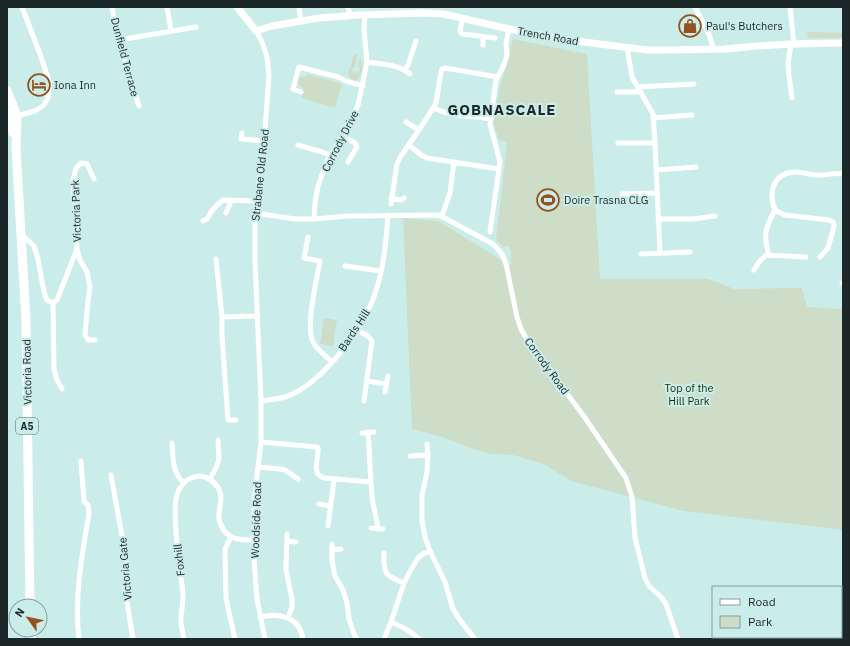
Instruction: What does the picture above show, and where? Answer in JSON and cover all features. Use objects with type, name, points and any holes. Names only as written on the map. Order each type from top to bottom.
[{"type":"highway","name":"Victoria Road","points":[[7,90],[10,116],[16,138],[11,147],[21,235],[26,320],[30,598]]},
{"type":"street","points":[[10,116],[35,111],[43,106],[48,98],[49,90],[47,74],[22,7]]},
{"type":"street","name":"Dunfield Terrace","points":[[112,7],[119,40],[139,106]]},
{"type":"street","points":[[167,7],[171,31]]},
{"type":"street","name":"Strabane Old Road","points":[[237,7],[256,31],[262,42],[267,57],[269,76],[264,141],[255,213],[255,261],[261,401]]},
{"type":"street","points":[[299,7],[301,22]]},
{"type":"street","points":[[348,7],[350,16]]},
{"type":"street","points":[[695,7],[709,34],[714,50]]},
{"type":"street","points":[[790,7],[792,44],[788,63],[792,98]]},
{"type":"street","name":"Trench Road","points":[[256,31],[272,26],[319,18],[413,10],[444,14],[508,29],[568,40],[647,50],[714,50],[792,44],[843,43]]},
{"type":"street","name":"Corrody Drive","points":[[314,219],[318,186],[330,155],[343,136],[354,115],[363,86],[367,62],[364,30],[365,15]]},
{"type":"street","points":[[463,18],[460,30],[461,33],[495,38]]},
{"type":"street","points":[[119,40],[196,27]]},
{"type":"street","points":[[490,232],[500,162],[491,128],[491,119],[496,80],[506,61],[508,29]]},
{"type":"street","points":[[483,37],[483,44]]},
{"type":"street","points":[[405,70],[416,41]]},
{"type":"street","points":[[627,47],[632,77],[653,114],[660,253]]},
{"type":"street","points":[[367,62],[394,66],[405,70],[410,74]]},
{"type":"street","points":[[301,92],[293,89],[299,67],[338,77],[363,86]]},
{"type":"street","points":[[404,198],[401,200],[391,201],[397,164],[434,108],[442,69],[445,68],[498,77]]},
{"type":"street","points":[[617,92],[694,84]]},
{"type":"street","points":[[434,108],[448,113],[491,119]]},
{"type":"street","points":[[653,118],[692,115]]},
{"type":"street","points":[[406,122],[419,130]]},
{"type":"street","points":[[242,133],[241,139],[264,141]]},
{"type":"street","points":[[343,136],[356,143],[357,147],[348,162]]},
{"type":"street","points":[[618,143],[655,143]]},
{"type":"street","points":[[409,144],[421,155],[427,158],[499,169]]},
{"type":"street","points":[[298,145],[330,155]]},
{"type":"street","points":[[442,216],[450,193],[454,162]]},
{"type":"street","name":"Victoria Park","points":[[53,303],[57,300],[77,249],[73,180],[76,168],[82,163],[88,164],[94,179]]},
{"type":"street","points":[[656,170],[696,167]]},
{"type":"street","points":[[820,257],[828,248],[834,226],[833,222],[829,220],[785,215],[776,210],[772,203],[774,185],[783,174],[796,172],[820,176],[837,173],[843,174]]},
{"type":"street","points":[[622,194],[657,193]]},
{"type":"street","points":[[203,221],[208,218],[216,205],[223,200],[256,201]]},
{"type":"street","points":[[226,213],[230,200]]},
{"type":"street","points":[[769,254],[766,246],[766,228],[776,210]]},
{"type":"street","name":"Corrody Road","points":[[255,213],[295,219],[348,216],[439,215],[493,244],[502,254],[506,264],[521,329],[529,343],[583,415],[626,478],[632,497],[635,538],[645,578],[666,604],[678,639]]},
{"type":"street","name":"Bards Hill","points":[[261,401],[286,397],[304,387],[319,376],[357,330],[372,301],[381,271],[385,252],[388,215]]},
{"type":"street","points":[[658,219],[693,219],[715,216]]},
{"type":"street","points":[[485,222],[492,224]]},
{"type":"street","points":[[21,235],[34,246],[44,292],[47,300],[53,303],[54,369],[57,380],[62,389]]},
{"type":"street","points":[[308,237],[304,258],[320,261],[311,316],[312,340],[316,347],[332,362]]},
{"type":"street","points":[[77,249],[80,260],[87,272],[90,287],[85,335],[88,340],[95,340]]},
{"type":"street","points":[[641,254],[690,252]]},
{"type":"street","points":[[754,270],[762,259],[769,254],[806,257]]},
{"type":"street","points":[[216,259],[222,317],[228,420],[236,420]]},
{"type":"street","points":[[345,266],[381,271]]},
{"type":"street","points":[[222,317],[258,316]]},
{"type":"street","points":[[357,330],[368,336],[372,341],[364,401]]},
{"type":"street","points":[[385,392],[388,376]]},
{"type":"street","points":[[367,381],[386,384]]},
{"type":"street","name":"Woodside Road","points":[[261,401],[261,442],[254,501],[254,540],[255,580],[260,617],[265,639]]},
{"type":"street","points":[[368,432],[371,482],[374,505],[380,529],[371,528]]},
{"type":"street","points":[[362,433],[374,432]]},
{"type":"street","points":[[210,479],[219,459],[218,440]]},
{"type":"street","points":[[261,442],[317,447],[316,468],[319,476],[324,478],[371,482]]},
{"type":"street","points":[[172,443],[173,464],[176,474],[184,483],[189,478],[197,476],[210,479],[218,486],[221,497],[218,519],[223,530],[231,537],[243,540],[254,540]]},
{"type":"street","points":[[427,444],[427,472],[422,496],[422,520],[425,537],[445,582],[453,609],[475,639]]},
{"type":"street","points":[[410,456],[428,455]]},
{"type":"street","points":[[79,639],[78,597],[89,514],[88,505],[84,501],[81,461]]},
{"type":"street","points":[[258,467],[285,470],[298,479]]},
{"type":"street","name":"Victoria Gate","points":[[111,475],[126,558],[125,590],[134,639]]},
{"type":"street","points":[[328,526],[334,479]]},
{"type":"street","name":"Foxhill","points":[[184,483],[179,490],[176,499],[176,516],[183,596],[181,623],[184,639]]},
{"type":"street","points":[[319,504],[330,506]]},
{"type":"street","points":[[288,534],[286,570],[292,599],[292,607],[288,618]]},
{"type":"street","points":[[231,537],[225,549],[225,573],[226,598],[235,639]]},
{"type":"street","points":[[287,541],[296,542]]},
{"type":"street","points":[[332,544],[332,561],[335,576],[343,590],[347,602],[349,619],[357,639]]},
{"type":"street","points":[[332,550],[341,549]]},
{"type":"street","points":[[384,639],[392,622],[404,583],[418,558],[430,551]]},
{"type":"street","points":[[382,555],[383,566],[386,573],[393,579],[404,583]]},
{"type":"street","points":[[260,617],[282,616],[294,621],[300,628],[303,639]]},
{"type":"street","points":[[392,622],[414,634],[419,639]]},
{"type":"green space","points":[[807,32],[843,33],[843,38],[808,38]]},
{"type":"green space","name":"Top of the Hill Park","points":[[513,39],[587,54],[600,279],[707,279],[734,289],[802,288],[807,307],[843,309],[843,530],[684,511],[571,481],[544,464],[513,455],[491,454],[473,449],[446,438],[412,429],[403,218],[438,221],[511,266],[511,252],[509,246],[503,247],[496,240],[507,142],[499,140],[493,124],[501,82]]},
{"type":"green space","points":[[354,54],[357,55],[355,66],[352,69],[353,72],[359,72],[360,69],[358,66],[360,57],[362,68],[359,77],[354,81],[348,74]]},
{"type":"green space","points":[[307,74],[342,84],[335,108],[301,98],[304,88],[298,85],[298,78],[299,76],[306,77]]},
{"type":"green space","points":[[324,318],[337,320],[333,346],[320,344]]},
{"type":"place","name":"Paul's Butchers","points":[[690,26]]},
{"type":"place","name":"Iona Inn","points":[[39,85]]},
{"type":"place","name":"Doire Trasna CLG","points":[[548,200]]},
{"type":"district","name":"GOBNASCALE","points":[[502,109]]}]
